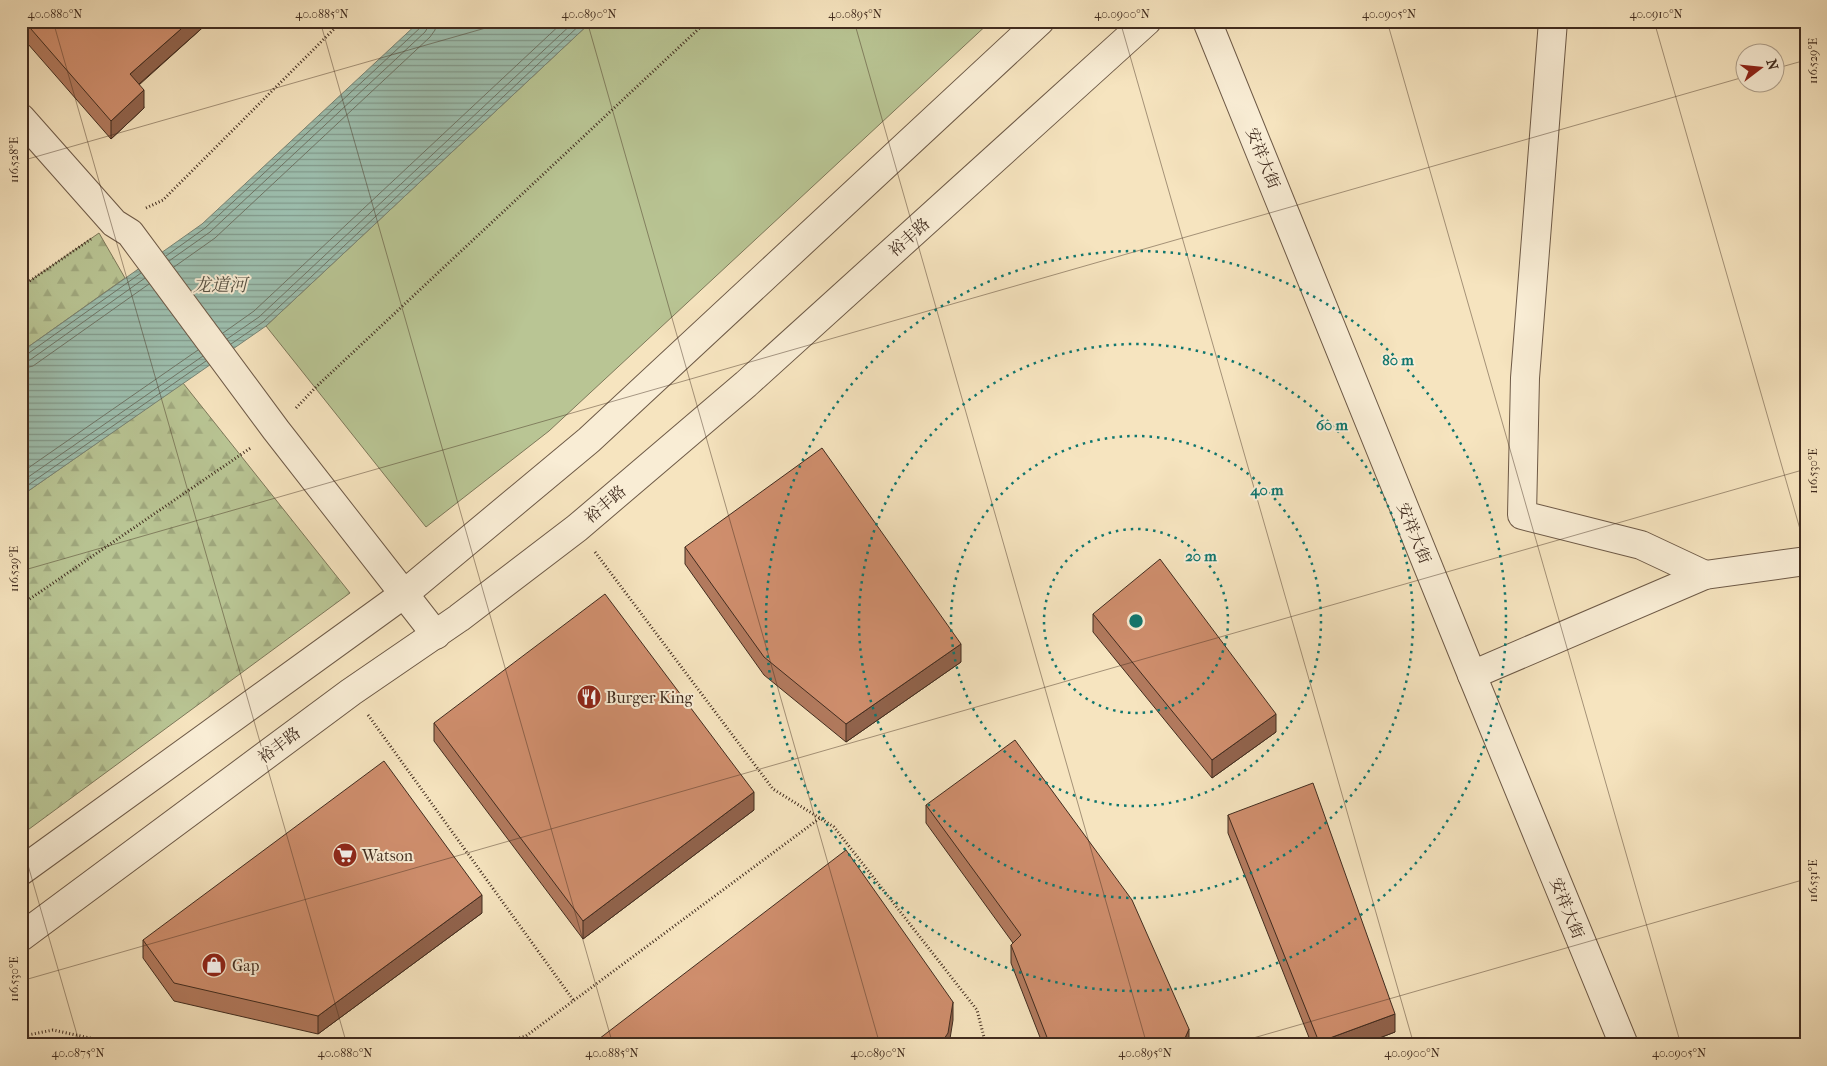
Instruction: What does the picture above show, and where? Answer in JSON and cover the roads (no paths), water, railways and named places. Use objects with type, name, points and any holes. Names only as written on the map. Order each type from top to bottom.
[{"type":"street","points":[[21,871],[404,594],[589,440],[1040,21]]},
{"type":"street","name":"裕丰路","points":[[21,937],[352,692],[436,635],[577,528],[746,384],[1147,21]]},
{"type":"street","name":"安祥大街","points":[[1207,21],[1472,676],[1624,1045]]},
{"type":"street","points":[[1552,21],[1525,378],[1522,515],[1641,545],[1705,575]]},
{"type":"street","points":[[21,118],[122,228],[436,635]]},
{"type":"street","points":[[1472,676],[1705,575],[1806,561]]},
{"type":"water","name":"龙道河","points":[[420,21],[592,21],[266,326],[21,496],[21,352],[202,224]]},
{"type":"place","name":"Burger King","points":[[589,697]]},
{"type":"place","name":"Watson","points":[[345,855]]},
{"type":"place","name":"Gap","points":[[214,965]]}]
